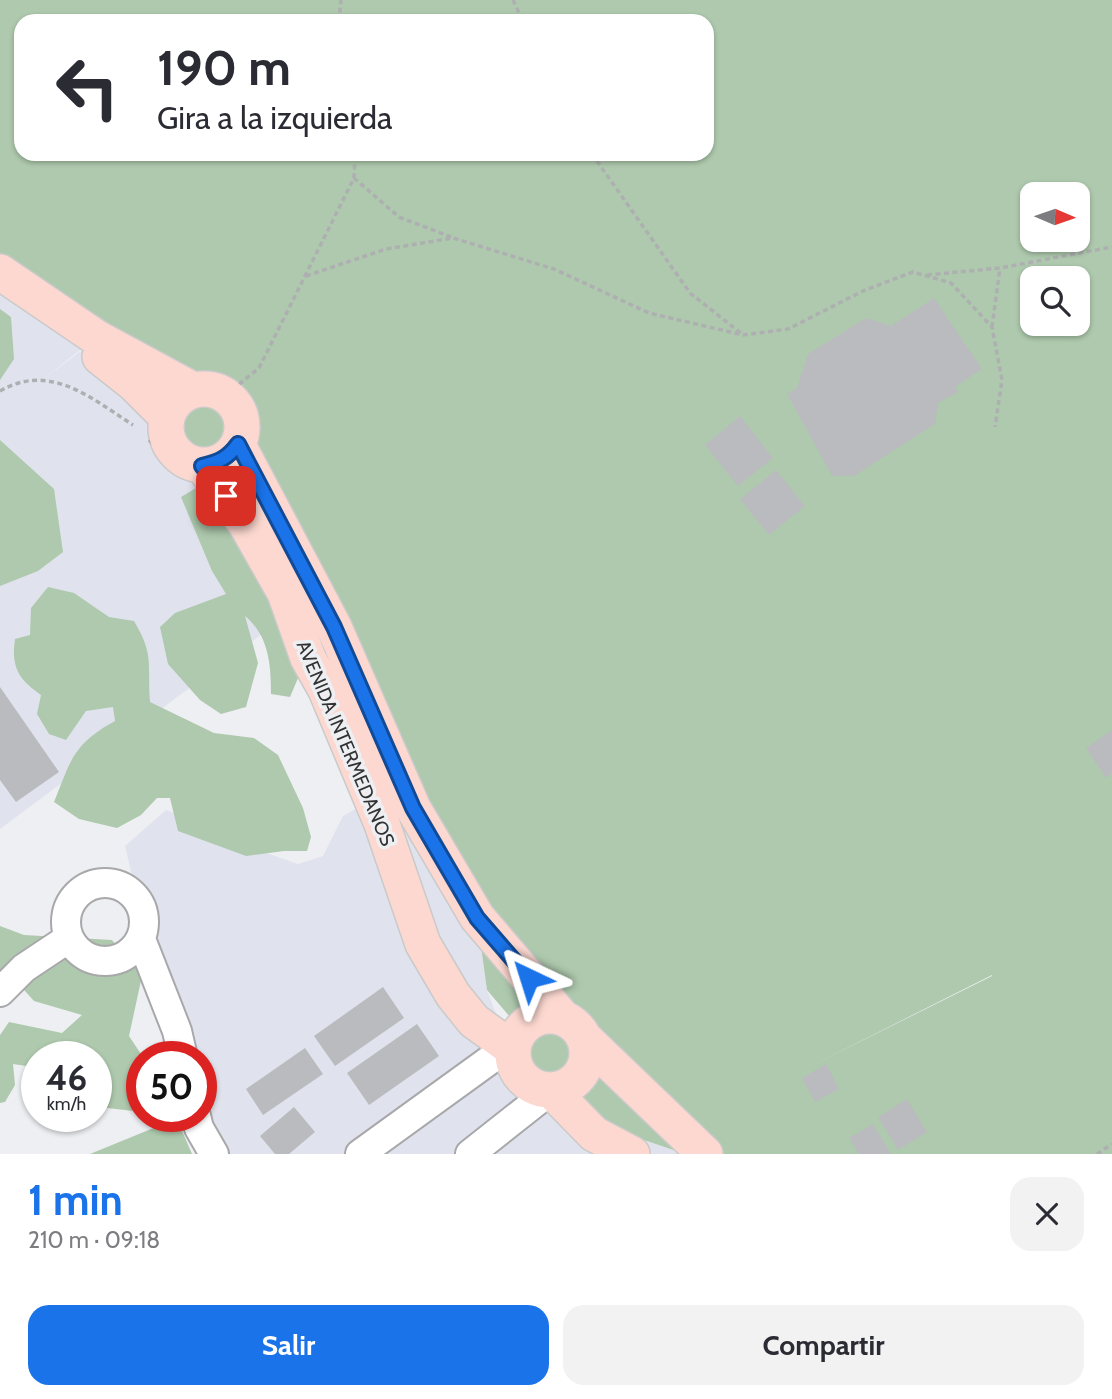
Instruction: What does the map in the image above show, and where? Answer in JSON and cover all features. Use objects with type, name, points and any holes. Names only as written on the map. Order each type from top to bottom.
[{"type":"main road","points":[[0,272],[97,338],[236,405],[242,431],[230,456],[218,463],[193,469],[178,456],[170,444],[166,431],[167,417],[176,400],[209,393]]},
{"type":"main road","points":[[0,286],[133,383],[167,417]]},
{"type":"main road","points":[[238,444],[334,627],[413,808],[477,918],[574,1028],[705,1154]]},
{"type":"main road","name":"AVENIDA INTERMEDANOS","points":[[193,469],[246,524],[285,593],[308,658],[326,690],[382,824],[424,944],[453,995],[474,1021],[513,1049]]},
{"type":"main road","points":[[552,1015],[574,1028],[587,1050],[583,1070],[571,1084],[551,1090],[537,1088],[526,1081],[517,1070],[513,1049],[517,1036],[529,1022],[552,1015]]},
{"type":"main road","points":[[551,1090],[594,1134],[632,1154]]},
{"type":"street","points":[[141,939],[134,949],[111,961],[87,956],[69,938],[68,912],[73,901],[93,885],[105,883],[118,885],[138,901],[144,913],[141,939],[179,1041]]},
{"type":"street","points":[[0,992],[24,968],[69,938]]},
{"type":"street","points":[[360,1154],[498,1054],[513,1049]]},
{"type":"street","points":[[470,1154],[551,1090]]},
{"type":"street","points":[[201,1132],[214,1154]]},
{"type":"path","points":[[209,393],[260,368],[354,178],[355,161]]},
{"type":"path","points":[[597,161],[690,293],[743,335]]},
{"type":"path","points":[[354,178],[399,217],[453,238],[554,269],[649,313],[743,335],[788,329],[863,291],[913,272],[951,283],[992,327]]},
{"type":"path","points":[[306,276],[386,249],[453,238]]},
{"type":"path","points":[[925,276],[1000,268],[1112,247]]},
{"type":"path","points":[[995,426],[1002,380],[992,327],[1000,268]]},
{"type":"path","points":[[0,391],[13,383],[43,378],[83,393],[142,431],[162,456],[193,469]]},
{"type":"path","points":[[1097,1154],[1112,1144]]},
{"type":"shaded area","points":[[0,291],[84,347],[42,380],[85,348],[133,383],[190,463],[317,593],[0,829]]},
{"type":"shaded area","points":[[375,798],[413,808],[477,917],[487,990],[517,1070],[606,1127],[685,1154],[214,1154],[206,1132],[217,1132],[217,1041],[178,1041],[144,926],[125,846],[166,810],[213,827],[258,850],[298,864],[323,856],[343,816]]},
{"type":"green space","points":[[0,0],[1112,0],[1112,1154],[685,1154],[606,1127],[525,1081],[514,1063],[510,1017],[487,990],[477,917],[334,627],[190,463],[174,449],[167,432],[166,417],[0,280]],"holes":[[[992,975],[992,976],[813,1065]]]},
{"type":"green space","points":[[0,309],[11,317],[14,359],[0,380]]},
{"type":"green space","points":[[0,440],[54,489],[63,552],[38,571],[0,586]]},
{"type":"green space","points":[[196,488],[218,512],[271,586],[298,678],[290,697],[271,694],[269,662],[264,642],[245,616],[258,663],[246,707],[221,714],[200,700],[168,664],[160,627],[175,613],[226,594],[212,571],[181,497]]},
{"type":"green space","points":[[48,587],[74,593],[109,617],[134,621],[148,652],[150,702],[214,733],[254,738],[278,755],[303,808],[311,837],[307,851],[246,856],[178,831],[170,798],[157,798],[141,815],[117,828],[79,819],[54,802],[75,754],[90,737],[115,721],[113,707],[86,711],[66,740],[49,734],[37,714],[41,695],[18,672],[14,649],[15,639],[30,635],[31,608]]},
{"type":"green space","points":[[0,926],[24,935],[112,940],[142,976],[129,1036],[132,1041],[126,1041],[126,1110],[112,1109],[112,1041],[21,1041],[21,1065],[13,1064],[15,1085],[5,1102],[0,1103],[0,1035],[9,1022],[62,1033],[82,1015],[34,1001],[16,981],[0,974]]},
{"type":"green space","points":[[144,1132],[182,1132],[192,1154],[90,1154]]},
{"type":"building","points":[[934,298],[982,369],[955,387],[958,392],[938,403],[935,424],[854,476],[832,476],[787,394],[797,388],[808,354],[866,318],[891,326]]},
{"type":"building","points":[[740,416],[773,458],[738,486],[705,445]]},
{"type":"building","points":[[776,470],[805,506],[769,535],[740,499]]},
{"type":"building","points":[[0,687],[59,772],[16,802],[0,780]]},
{"type":"building","points":[[1112,730],[1112,773],[1106,778],[1086,748]]},
{"type":"building","points":[[383,987],[404,1018],[335,1066],[314,1036]]},
{"type":"building","points":[[417,1024],[439,1056],[369,1105],[347,1073]]},
{"type":"building","points":[[305,1048],[323,1074],[263,1115],[246,1089]]},
{"type":"building","points":[[826,1064],[839,1089],[815,1102],[802,1078]]},
{"type":"building","points":[[907,1099],[927,1132],[898,1150],[878,1117]]},
{"type":"building","points":[[294,1107],[315,1132],[289,1154],[275,1154],[260,1136]]},
{"type":"building","points":[[873,1124],[891,1154],[859,1154],[849,1138]]},
{"type":"route","points":[[226,496],[202,466],[218,463],[230,456],[238,444],[334,627],[413,808],[477,918],[529,978]]}]
